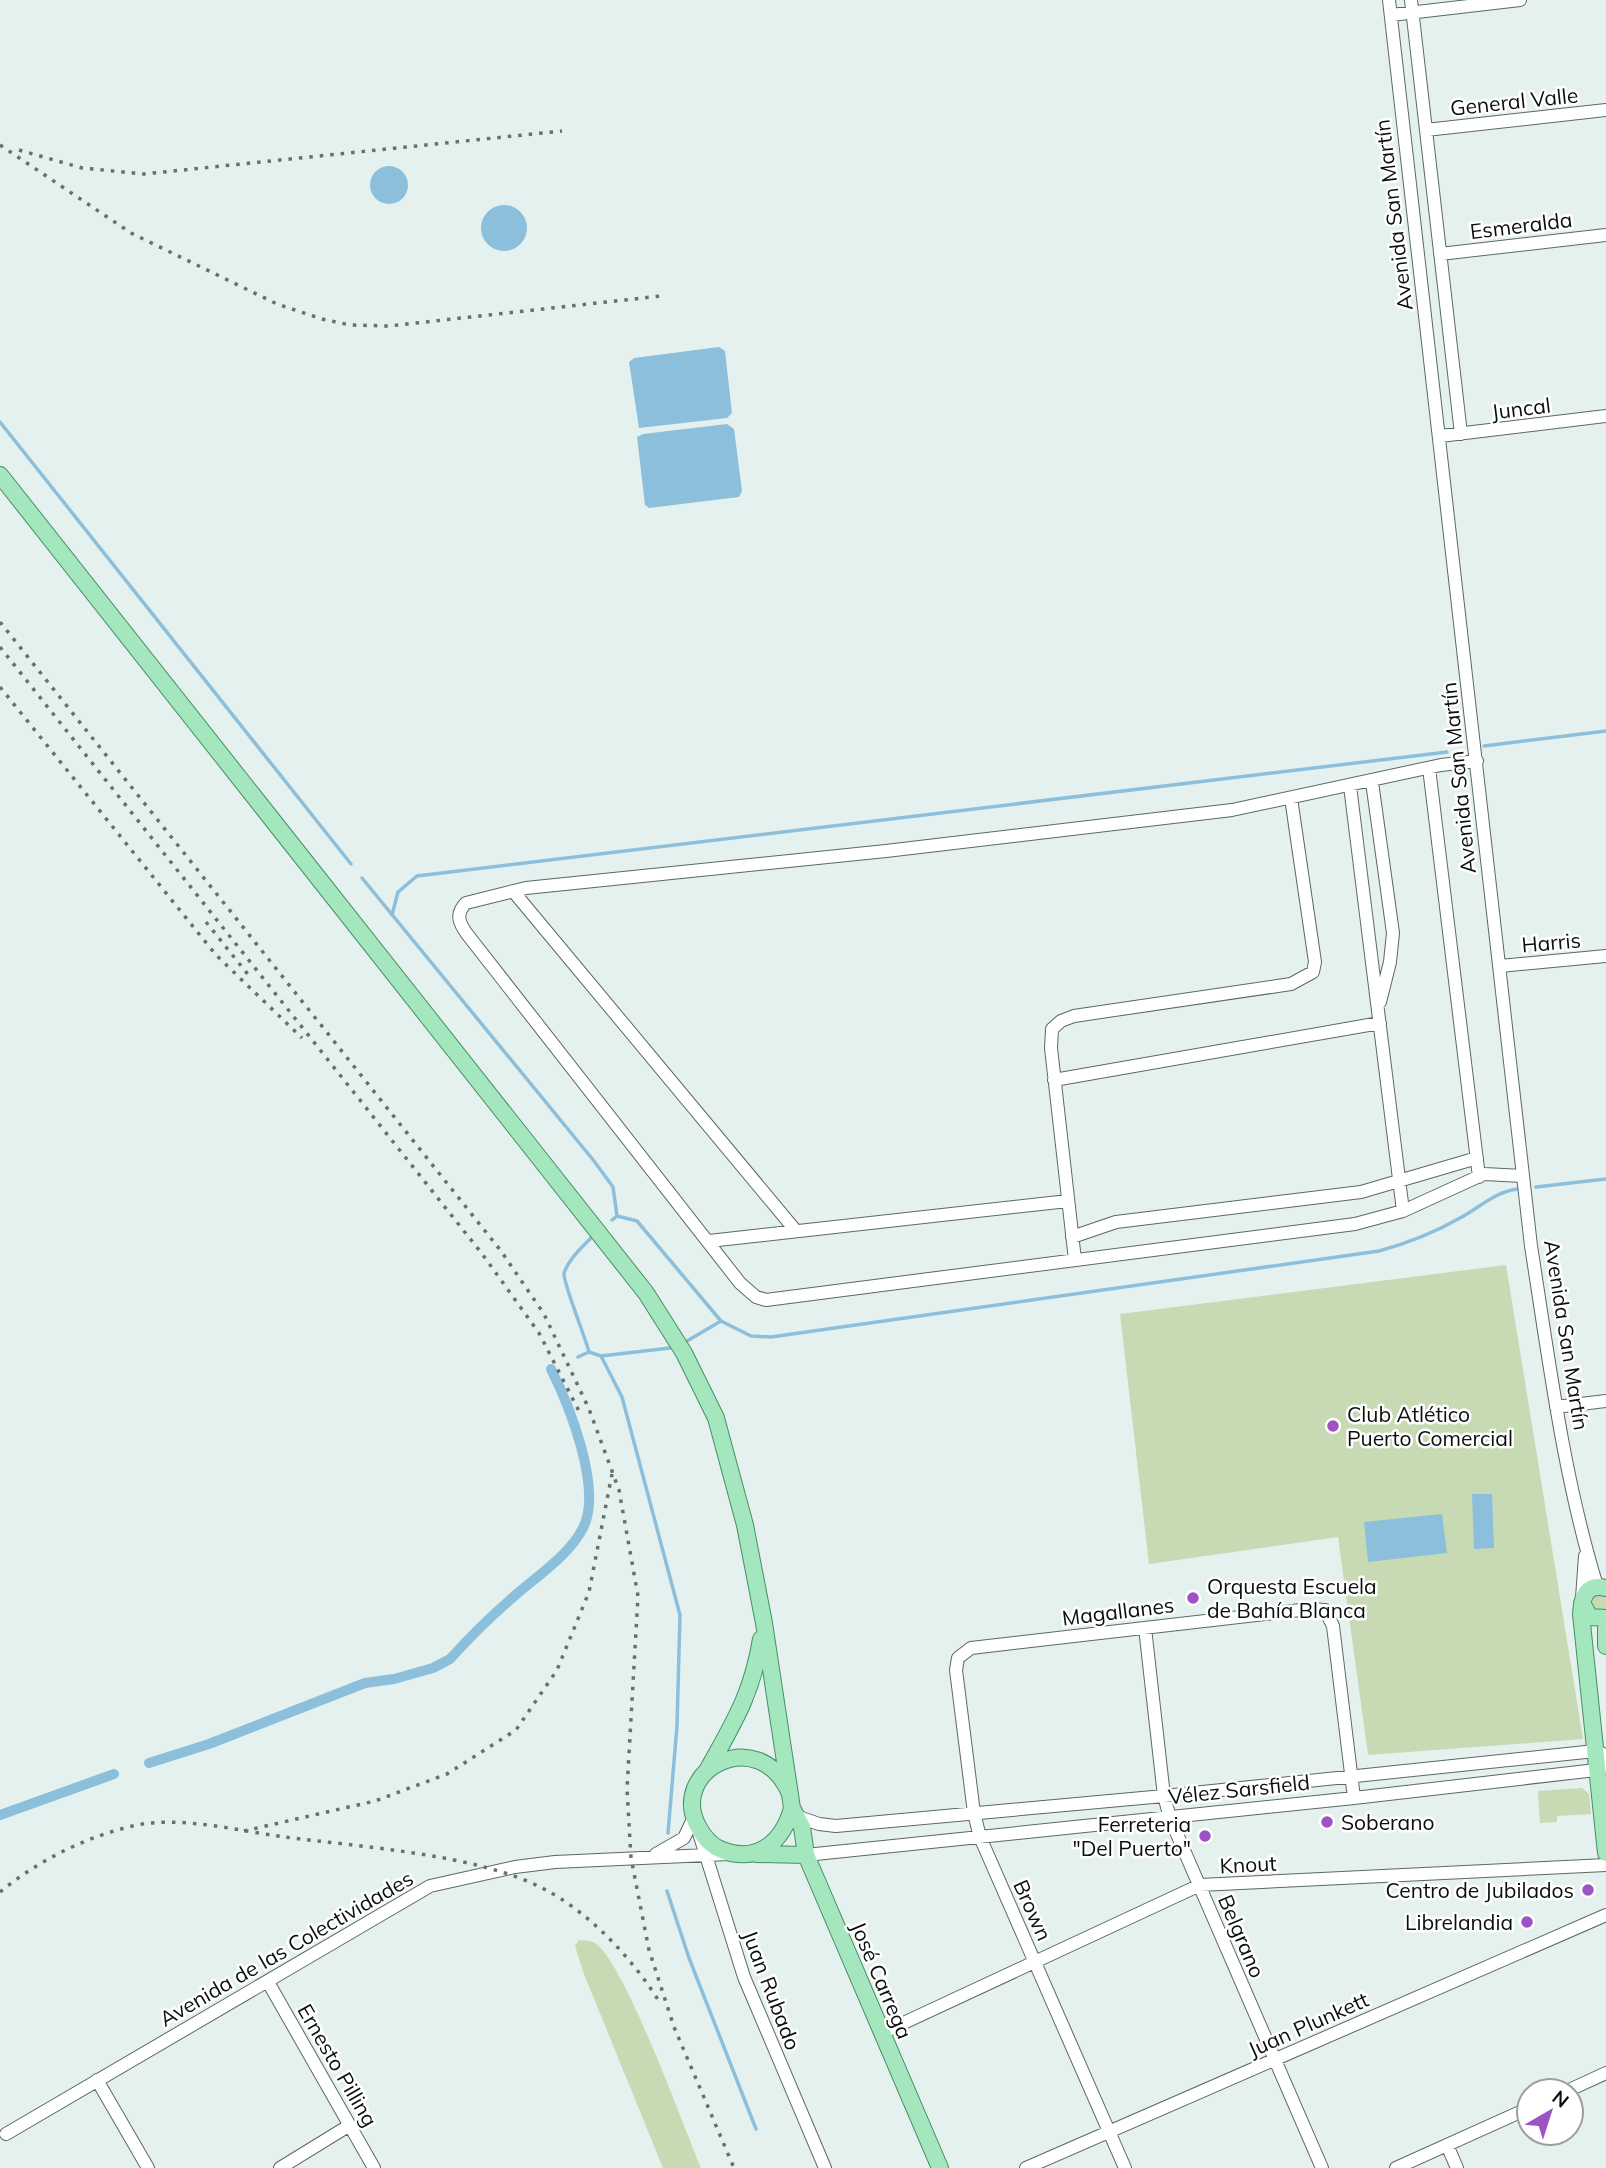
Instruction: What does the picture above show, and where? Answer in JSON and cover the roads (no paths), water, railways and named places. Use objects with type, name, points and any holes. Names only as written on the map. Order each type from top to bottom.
[{"type":"main road","name":"José Carrega","points":[[0,475],[646,1293],[684,1353],[716,1418],[745,1525],[794,1806],[806,1855],[940,2168]]},
{"type":"main road","name":"Avenida San Martín","points":[[1603,1586],[1588,1590],[1582,1600],[1581,1629],[1600,1753],[1606,1853]]},
{"type":"main road","points":[[1582,1600],[1590,1618],[1606,1621],[1606,1646]]},
{"type":"main road","points":[[706,1772],[732,1757],[762,1760],[779,1774],[794,1806],[787,1827],[778,1840],[765,1849],[741,1854],[711,1843],[695,1819],[694,1796],[706,1772],[742,1711],[755,1675],[764,1623]]},
{"type":"main road","name":"Vélez Sarsfield","points":[[741,1854],[806,1855]]},
{"type":"street","name":"Avenida San Martín","points":[[1389,0],[1523,1176],[1556,1407],[1586,1548],[1603,1586]]},
{"type":"street","points":[[1391,15],[1412,6],[1520,0]]},
{"type":"street","name":"Avenida San Martín","points":[[1412,6],[1461,434]]},
{"type":"street","name":"General Valle","points":[[1426,130],[1606,110]]},
{"type":"street","name":"Esmeralda","points":[[1440,254],[1606,235]]},
{"type":"street","name":"Juncal","points":[[1440,436],[1606,416]]},
{"type":"street","points":[[1477,761],[1173,818],[513,891],[466,902],[459,909],[461,926],[747,1292],[766,1300],[1355,1224],[1403,1211],[1479,1177],[1523,1176]]},
{"type":"street","points":[[1429,768],[1479,1177]]},
{"type":"street","points":[[1372,782],[1393,933],[1390,962],[1378,1009]]},
{"type":"street","points":[[1350,786],[1403,1211]]},
{"type":"street","points":[[1075,1260],[1054,1080],[1050,1036],[1052,1029],[1061,1021],[1291,984],[1313,972],[1315,962],[1291,798]]},
{"type":"street","points":[[513,891],[796,1231]]},
{"type":"street","name":"Harris","points":[[1500,966],[1606,956]]},
{"type":"street","points":[[1054,1080],[1380,1023]]},
{"type":"street","points":[[1072,1237],[1116,1222],[1361,1192],[1477,1158]]},
{"type":"street","points":[[709,1241],[1068,1200]]},
{"type":"street","points":[[1556,1407],[1606,1401]]},
{"type":"street","name":"Avenida San Martín","points":[[1582,1600],[1586,1548]]},
{"type":"street","name":"Magallanes","points":[[960,1654],[971,1648],[1309,1609],[1325,1610],[1333,1626],[1351,1776]]},
{"type":"street","name":"Belgrano","points":[[1145,1628],[1164,1796],[1170,1818],[1322,2168]]},
{"type":"street","name":"Brown","points":[[960,1654],[956,1670],[974,1813],[980,1837],[1125,2168]]},
{"type":"street","name":"Vélez Sarsfield","points":[[794,1806],[827,1826],[1600,1753]]},
{"type":"street","name":"Vélez Sarsfield","points":[[806,1855],[1353,1798],[1601,1768]]},
{"type":"street","points":[[1351,1776],[1353,1798]]},
{"type":"street","points":[[650,1857],[684,1838],[695,1819]]},
{"type":"street","name":"Juan Rubado","points":[[695,1819],[704,1856],[744,1977],[825,2168]]},
{"type":"street","points":[[704,1856],[741,1854]]},
{"type":"street","name":"Avenida de las Colectividades","points":[[6,2134],[430,1886],[515,1867],[650,1857],[704,1856]]},
{"type":"street","name":"Knout","points":[[882,2033],[1200,1885],[1606,1865]]},
{"type":"street","name":"Juan Plunkett","points":[[1026,2168],[1606,1915]]},
{"type":"street","name":"Ernesto Pilling","points":[[268,1982],[374,2168]]},
{"type":"street","points":[[1585,2083],[1606,2073]]},
{"type":"street","points":[[97,2080],[148,2168]]},
{"type":"street","points":[[1396,2168],[1515,2114]]},
{"type":"street","points":[[280,2168],[350,2125]]},
{"type":"street","points":[[1447,2145],[1457,2168]]},
{"type":"water","points":[[389,166],[402,172],[408,185],[402,198],[389,204],[376,198],[370,185],[376,172]]},
{"type":"water","points":[[504,205],[520,212],[527,228],[520,244],[504,251],[488,244],[481,228],[488,212]]},
{"type":"water","points":[[719,347],[725,351],[732,413],[727,418],[639,428],[629,362],[634,358]]},
{"type":"water","points":[[727,424],[734,429],[742,491],[739,497],[649,508],[645,505],[637,437],[643,434]]},
{"type":"water","points":[[1472,1494],[1492,1494],[1494,1548],[1474,1549]]},
{"type":"water","points":[[1442,1514],[1447,1553],[1368,1562],[1364,1522]]},
{"type":"waterway","points":[[0,422],[351,864]]},
{"type":"waterway","points":[[1484,746],[1606,731]]},
{"type":"waterway","points":[[392,915],[398,892],[417,876],[1447,752]]},
{"type":"waterway","points":[[362,878],[594,1161],[613,1187],[617,1216]]},
{"type":"waterway","points":[[1536,1187],[1606,1179]]},
{"type":"waterway","points":[[612,1220],[617,1216],[637,1221],[721,1321],[751,1336],[771,1337],[1379,1251],[1431,1233],[1495,1196],[1518,1189]]},
{"type":"waterway","points":[[589,1352],[564,1273],[572,1258],[591,1238]]},
{"type":"waterway","points":[[687,1341],[721,1321]]},
{"type":"waterway","points":[[578,1357],[589,1352],[601,1356],[670,1348]]},
{"type":"waterway","points":[[601,1356],[622,1397],[680,1615],[677,1726],[668,1833]]},
{"type":"waterway","points":[[149,1763],[209,1744],[365,1683],[394,1679],[433,1668],[450,1659],[495,1613],[560,1557],[583,1528],[588,1511],[589,1492],[581,1447],[551,1369]]},
{"type":"waterway","points":[[0,1815],[114,1774]]},
{"type":"waterway","points":[[667,1891],[689,1958],[756,2129]]},
{"type":"railway","points":[[19,150],[82,168],[144,174],[562,131]]},
{"type":"railway","points":[[0,145],[131,233],[277,304],[322,319],[350,325],[389,326],[661,296]]},
{"type":"railway","points":[[0,622],[501,1251],[544,1314],[589,1409],[619,1490],[638,1596],[627,1789],[631,1858],[649,1950],[674,2027],[734,2168]]},
{"type":"railway","points":[[0,647],[483,1255],[539,1333],[581,1415]]},
{"type":"railway","points":[[0,687],[216,955],[302,1038]]},
{"type":"railway","points":[[206,922],[250,977]]},
{"type":"railway","points":[[244,1831],[375,1801],[447,1774],[516,1730],[557,1670],[589,1592],[612,1474]]},
{"type":"railway","points":[[0,1892],[64,1851],[118,1830],[155,1823],[211,1825],[418,1854],[517,1877],[561,1899],[609,1938],[637,1970],[660,2003]]},
{"type":"place","name":"Club Atlético Puerto Comercial","points":[[1333,1426]]},
{"type":"place","name":"Orquesta Escuela de Bahía Blanca","points":[[1193,1598]]},
{"type":"place","name":"Soberano","points":[[1327,1822]]},
{"type":"place","name":"Ferreteria \"Del Puerto\"","points":[[1205,1836]]},
{"type":"place","name":"Centro de Jubilados","points":[[1588,1890]]},
{"type":"place","name":"Librelandia","points":[[1527,1922]]}]
